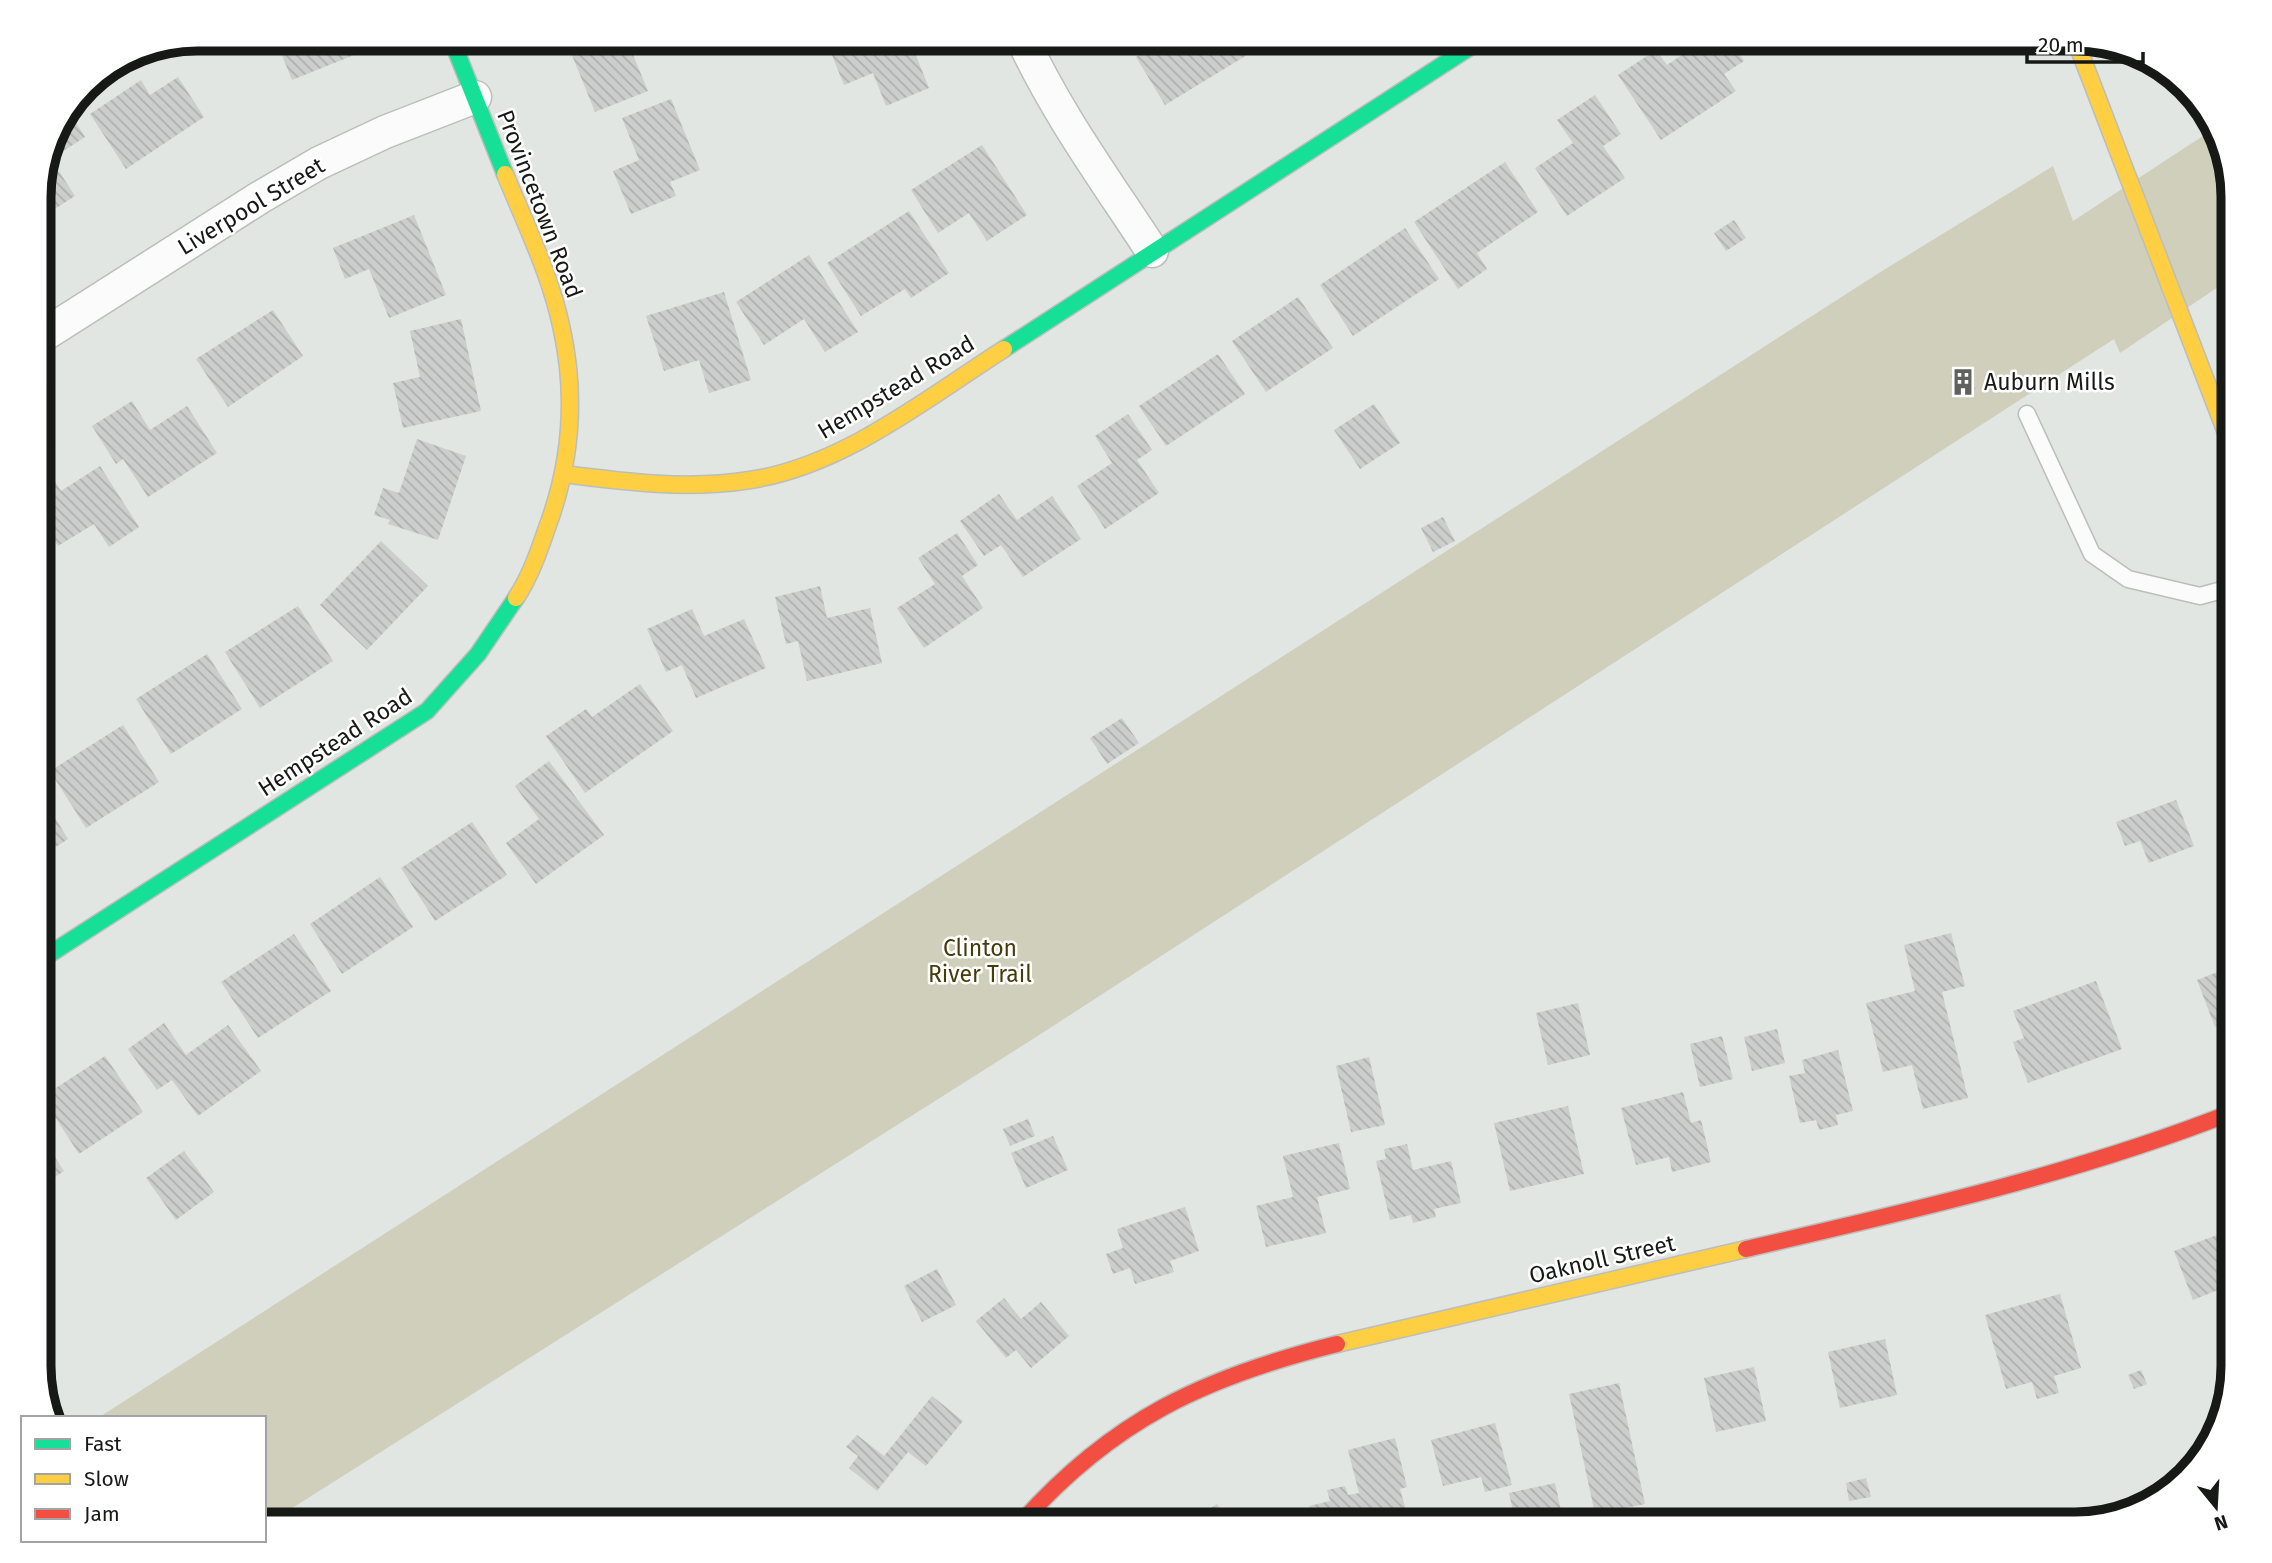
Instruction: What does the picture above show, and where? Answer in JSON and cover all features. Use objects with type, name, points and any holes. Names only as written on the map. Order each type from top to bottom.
[{"type":"street","name":"Provincetown Road","points":[[456,51],[547,278],[562,330],[570,389],[569,435],[564,474]]},
{"type":"street","points":[[1028,51],[1068,122],[1152,251]]},
{"type":"street","name":"Hempstead Road","points":[[51,953],[427,711],[478,654],[529,578],[564,474],[678,486],[733,482],[775,475],[810,464],[870,435],[1463,51]]},
{"type":"street","points":[[2081,51],[2221,417]]},
{"type":"street","name":"Liverpool Street","points":[[51,330],[319,163],[385,132],[475,97]]},
{"type":"street","name":"Oaknoll Street","points":[[1032,1512],[1070,1474],[1118,1434],[1161,1407],[1214,1382],[1283,1357],[1934,1206],[2072,1170],[2221,1117]]},
{"type":"lane","points":[[2027,414],[2092,554],[2128,579],[2200,596],[2221,590]]},
{"type":"green space","name":"Clinton River Trail","points":[[2207,134],[2220,178],[2221,285],[2120,353],[2114,339],[1033,1039],[286,1512],[266,1512],[266,1416],[101,1416],[1882,271],[2053,166],[2073,221]]},
{"type":"building","points":[[280,51],[352,51],[354,55],[292,80]]},
{"type":"building","points":[[570,51],[631,51],[648,91],[595,112]]},
{"type":"building","points":[[830,51],[914,51],[929,88],[886,106],[873,73],[844,85]]},
{"type":"building","points":[[1145,51],[1244,51],[1247,55],[1165,105],[1136,57]]},
{"type":"building","points":[[1654,51],[1667,65],[1688,51],[1737,51],[1744,61],[1724,74],[1736,91],[1661,140],[1618,75]]},
{"type":"building","points":[[178,77],[204,117],[126,169],[90,114],[141,80],[150,95]]},
{"type":"building","points":[[1595,95],[1621,134],[1603,146],[1625,178],[1567,216],[1535,168],[1573,143],[1557,120]]},
{"type":"building","points":[[671,99],[700,170],[670,182],[676,196],[631,214],[613,171],[639,160],[622,118]]},
{"type":"building","points":[[73,119],[85,137],[57,155]]},
{"type":"building","points":[[982,145],[1027,215],[987,241],[969,213],[938,233],[911,190]]},
{"type":"building","points":[[1505,162],[1538,212],[1477,253],[1487,269],[1458,289],[1414,222]]},
{"type":"building","points":[[55,165],[75,196],[51,211]]},
{"type":"building","points":[[909,211],[949,273],[911,298],[905,289],[861,316],[827,263]]},
{"type":"building","points":[[414,215],[446,295],[389,318],[369,269],[345,279],[333,248]]},
{"type":"building","points":[[1734,220],[1746,238],[1726,251],[1714,233]]},
{"type":"building","points":[[1405,228],[1439,279],[1353,336],[1320,285]]},
{"type":"building","points":[[809,255],[858,332],[825,352],[804,319],[764,345],[736,302]]},
{"type":"building","points":[[724,292],[751,380],[709,393],[699,360],[664,371],[646,316]]},
{"type":"building","points":[[1298,297],[1333,348],[1266,392],[1232,341]]},
{"type":"building","points":[[273,310],[303,356],[228,407],[196,359]]},
{"type":"building","points":[[461,319],[481,411],[403,428],[393,383],[420,377],[410,331]]},
{"type":"building","points":[[1218,354],[1245,394],[1166,446],[1139,406]]},
{"type":"building","name":"Auburn Mills","points":[[1972,370],[1976,389],[1955,393],[1951,375]]},
{"type":"building","points":[[132,401],[150,430],[187,406],[217,453],[148,497],[123,459],[116,464],[92,426]]},
{"type":"building","points":[[1374,404],[1400,443],[1360,469],[1334,430]]},
{"type":"building","points":[[1128,414],[1152,450],[1137,460],[1159,493],[1105,529],[1077,486],[1112,463],[1095,436]]},
{"type":"building","points":[[417,439],[466,456],[438,540],[388,524],[390,520],[374,515],[383,488],[399,493]]},
{"type":"building","points":[[100,466],[139,527],[109,547],[94,524],[58,546],[51,535],[51,475],[61,491]]},
{"type":"building","points":[[999,494],[1017,520],[1052,496],[1081,539],[1023,577],[1001,545],[984,556],[960,521]]},
{"type":"building","points":[[1443,517],[1455,541],[1433,552],[1421,528]]},
{"type":"building","points":[[957,533],[978,565],[962,576],[983,608],[924,648],[897,608],[935,584],[918,558]]},
{"type":"building","points":[[381,541],[428,586],[367,650],[320,605]]},
{"type":"building","points":[[820,586],[827,618],[870,608],[882,663],[807,681],[798,641],[786,644],[775,597]]},
{"type":"building","points":[[298,606],[333,661],[260,708],[225,652]]},
{"type":"building","points":[[692,609],[704,636],[744,619],[766,668],[696,698],[682,665],[666,672],[647,629]]},
{"type":"building","points":[[207,654],[242,709],[171,754],[136,699]]},
{"type":"building","points":[[640,684],[673,731],[585,793],[546,736],[586,709],[592,717]]},
{"type":"building","points":[[1122,718],[1139,743],[1107,764],[1090,738]]},
{"type":"building","points":[[123,725],[159,782],[86,828],[51,770]]},
{"type":"building","points":[[549,761],[604,835],[536,884],[506,843],[539,819],[515,786]]},
{"type":"building","points":[[2176,800],[2194,846],[2149,863],[2140,841],[2125,846],[2116,822]]},
{"type":"building","points":[[51,811],[68,839],[51,850]]},
{"type":"building","points":[[472,822],[507,875],[435,921],[401,868]]},
{"type":"building","points":[[380,877],[413,927],[342,974],[310,924]]},
{"type":"building","points":[[1951,933],[1965,986],[1942,992],[1968,1098],[1923,1109],[1912,1065],[1883,1072],[1866,1003],[1915,991],[1904,945]]},
{"type":"building","points":[[294,934],[331,991],[258,1038],[221,982]]},
{"type":"building","points":[[2221,971],[2221,1025],[2215,1027],[2197,980]]},
{"type":"building","points":[[2096,981],[2122,1049],[2028,1083],[2013,1042],[2024,1038],[2013,1011]]},
{"type":"building","points":[[1578,1003],[1590,1055],[1548,1065],[1536,1013]]},
{"type":"building","points":[[164,1023],[186,1055],[228,1025],[261,1071],[198,1116],[172,1080],[157,1090],[128,1049]]},
{"type":"building","points":[[1777,1029],[1785,1063],[1752,1071],[1744,1037]]},
{"type":"building","points":[[1722,1036],[1733,1079],[1700,1087],[1690,1044]]},
{"type":"building","points":[[1838,1050],[1853,1111],[1836,1115],[1838,1125],[1819,1130],[1816,1120],[1800,1123],[1789,1076],[1805,1073],[1802,1060]]},
{"type":"building","points":[[105,1056],[143,1112],[79,1154],[51,1111],[51,1091]]},
{"type":"building","points":[[1369,1057],[1385,1125],[1351,1132],[1336,1066]]},
{"type":"building","points":[[1683,1092],[1691,1123],[1701,1120],[1711,1162],[1672,1172],[1669,1157],[1636,1165],[1621,1108]]},
{"type":"building","points":[[1568,1106],[1584,1174],[1510,1191],[1494,1123]]},
{"type":"building","points":[[1028,1119],[1035,1136],[1010,1146],[1003,1129]]},
{"type":"building","points":[[1053,1136],[1068,1170],[1026,1188],[1011,1153]]},
{"type":"building","points":[[1339,1143],[1350,1189],[1317,1197],[1326,1233],[1266,1247],[1256,1206],[1293,1197],[1283,1156]]},
{"type":"building","points":[[1407,1144],[1413,1170],[1451,1161],[1461,1203],[1434,1209],[1436,1217],[1413,1223],[1411,1215],[1390,1220],[1376,1161],[1386,1159],[1384,1149]]},
{"type":"building","points":[[51,1151],[64,1171],[51,1180]]},
{"type":"building","points":[[184,1151],[214,1192],[176,1220],[146,1178]]},
{"type":"building","points":[[1185,1207],[1199,1251],[1170,1261],[1174,1272],[1135,1284],[1130,1268],[1113,1274],[1106,1254],[1123,1248],[1117,1229]]},
{"type":"building","points":[[2217,1235],[2221,1245],[2221,1289],[2193,1300],[2174,1251]]},
{"type":"building","points":[[937,1269],[956,1305],[922,1322],[904,1286]]},
{"type":"building","points":[[2060,1294],[2081,1368],[2054,1376],[2059,1393],[2037,1399],[2032,1382],[2006,1389],[1985,1315]]},
{"type":"building","points":[[1004,1298],[1021,1319],[1041,1302],[1069,1336],[1031,1368],[1016,1350],[1006,1358],[976,1321]]},
{"type":"building","points":[[1885,1339],[1897,1395],[1840,1408],[1828,1352]]},
{"type":"building","points":[[1754,1367],[1766,1421],[1716,1432],[1704,1378]]},
{"type":"building","points":[[2141,1370],[2147,1384],[2134,1389],[2128,1375]]},
{"type":"building","points":[[1619,1383],[1645,1504],[1595,1512],[1569,1394]]},
{"type":"building","points":[[932,1396],[963,1421],[926,1466],[908,1452],[877,1491],[849,1468],[858,1456],[846,1447],[857,1435],[884,1456]]},
{"type":"building","points":[[1495,1423],[1512,1485],[1485,1492],[1481,1477],[1443,1486],[1431,1440]]},
{"type":"building","points":[[1395,1438],[1407,1487],[1400,1489],[1407,1512],[1311,1512],[1309,1506],[1330,1501],[1327,1490],[1345,1486],[1348,1495],[1359,1493],[1348,1450]]},
{"type":"building","points":[[1866,1478],[1871,1497],[1849,1501],[1846,1483]]},
{"type":"building","points":[[1555,1483],[1561,1512],[1513,1512],[1509,1493]]},
{"type":"building","points":[[1217,1504],[1223,1512],[1205,1512]]},
{"type":"traffic: fast","points":[[456,51],[505,174]]},
{"type":"traffic: fast","points":[[1004,349],[1464,51]]},
{"type":"traffic: fast","points":[[51,953],[427,711],[478,654],[516,598]]},
{"type":"traffic: slow","points":[[2080,51],[2221,420]]},
{"type":"traffic: slow","points":[[505,174],[537,251],[557,310],[566,354],[570,404],[566,453],[556,501],[534,563],[516,598]]},
{"type":"traffic: slow","points":[[564,474],[680,485],[727,483],[784,472],[851,446],[914,409],[1004,349]]},
{"type":"traffic: slow","points":[[1337,1344],[1746,1249]]},
{"type":"traffic: jam","points":[[1746,1249],[2053,1173],[2221,1116]]},
{"type":"traffic: jam","points":[[1032,1512],[1090,1457],[1163,1407],[1244,1371],[1337,1344]]},
{"type":"place","name":"Auburn Mills","points":[[1963,382]]}]
